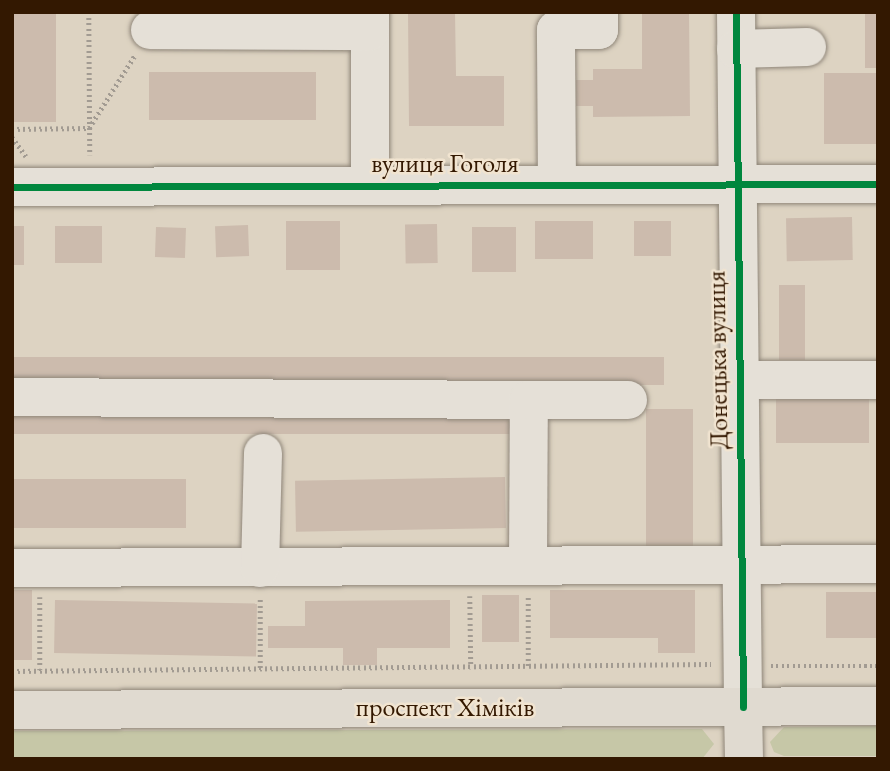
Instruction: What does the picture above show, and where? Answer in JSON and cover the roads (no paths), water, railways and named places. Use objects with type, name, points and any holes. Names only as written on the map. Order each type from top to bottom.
[{"type":"main road","name":"проспект Хіміків","points":[[12,710],[878,706]]},
{"type":"main road","name":"Донецька вулиця","points":[[743,707],[744,759]]},
{"type":"street","points":[[557,185],[556,30],[599,30],[599,12]]},
{"type":"street","points":[[150,30],[370,21],[370,186]]},
{"type":"street","points":[[736,31],[807,47]]},
{"type":"street","name":"Донецька вулиця","points":[[736,31],[743,707]]},
{"type":"street","name":"вулиця Гоголя","points":[[17,175],[370,186],[878,184]]},
{"type":"street","points":[[739,380],[878,380]]},
{"type":"street","points":[[12,397],[628,400]]},
{"type":"street","points":[[528,566],[529,400]]},
{"type":"street","points":[[260,568],[263,453]]},
{"type":"street","points":[[26,568],[878,564]]}]
